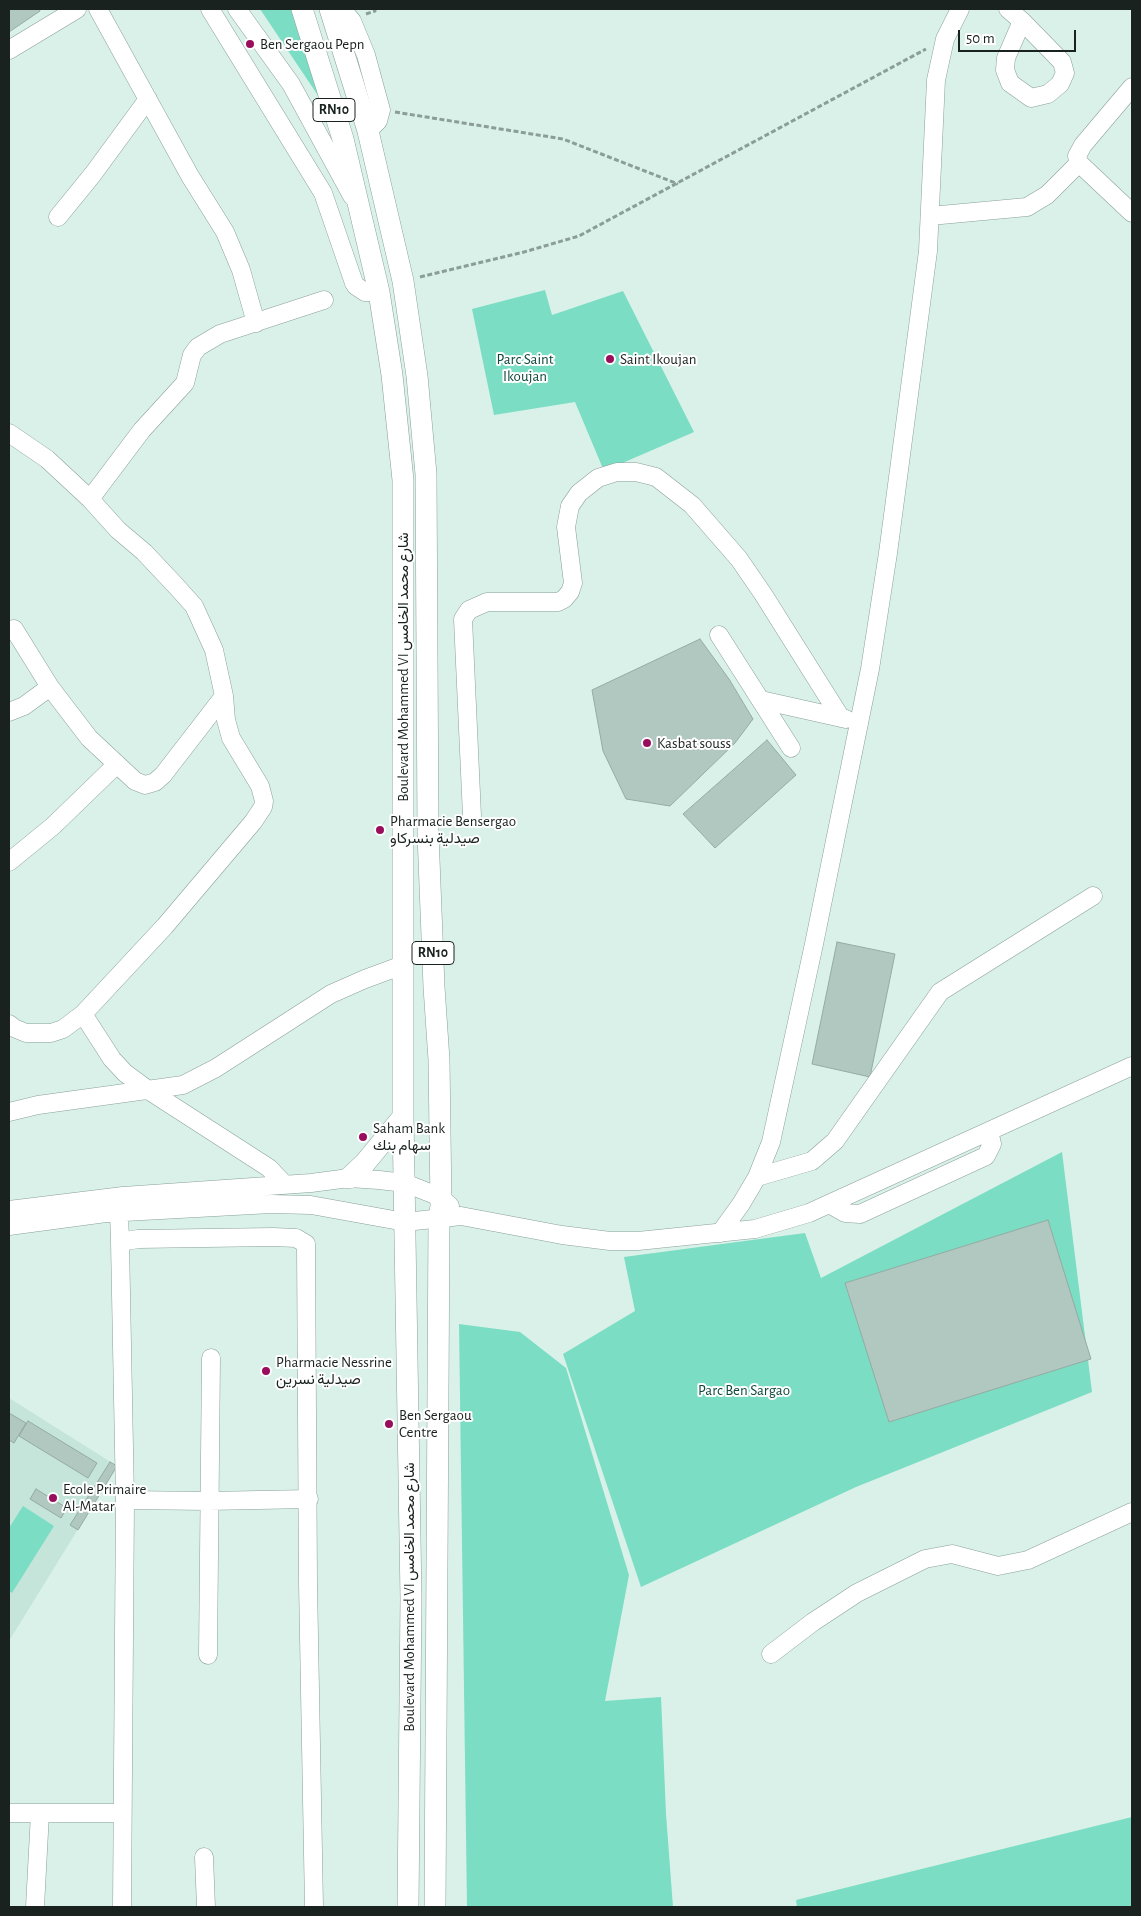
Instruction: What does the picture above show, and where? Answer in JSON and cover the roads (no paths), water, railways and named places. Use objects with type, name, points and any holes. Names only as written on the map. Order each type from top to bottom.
[{"type":"main road","name":"Boulevard Mohammed VI شارع محمد الخامس","points":[[302,9],[343,139],[379,292],[392,376],[403,480],[404,1117],[411,1598],[408,1907]]},
{"type":"main road","name":"Boulevard Mohammed VI شارع محمد الخامس","points":[[330,9],[368,131],[403,281],[417,376],[426,474],[428,834],[439,1060],[440,1197],[435,1907]]},
{"type":"main road","points":[[349,1178],[365,1163],[404,1117]]},
{"type":"street","points":[[9,50],[56,14],[77,9]]},
{"type":"street","points":[[98,9],[190,176],[225,232],[241,270],[256,323]]},
{"type":"street","points":[[210,9],[323,192],[354,283],[365,292],[379,292]]},
{"type":"street","points":[[237,9],[291,84],[361,213]]},
{"type":"street","points":[[335,9],[346,14],[352,21],[366,55],[381,110],[378,121],[368,131]]},
{"type":"street","points":[[720,1233],[757,1177],[771,1142],[814,944],[870,669],[888,553],[928,251],[936,80],[945,39],[960,9]]},
{"type":"street","points":[[1008,9],[1022,21]]},
{"type":"street","points":[[1132,87],[1083,145],[1077,156],[1079,163],[1132,213]]},
{"type":"street","points":[[58,217],[87,182],[148,99]]},
{"type":"street","points":[[930,216],[1027,207],[1047,195],[1079,163]]},
{"type":"street","points":[[90,499],[142,430],[185,383],[192,355],[198,347],[220,334],[324,300]]},
{"type":"street","points":[[9,1024],[26,1032],[51,1033],[62,1029],[83,1014],[165,926],[253,822],[263,807],[264,801],[260,786],[231,738],[214,650],[194,606],[144,552],[118,530],[90,499],[47,459],[13,442]]},
{"type":"street","points":[[472,816],[463,619],[469,610],[487,602],[558,602],[564,599],[570,592],[573,582],[566,527],[570,506],[579,493],[598,478],[617,472],[636,472],[656,477],[692,505],[739,559],[764,594],[841,718]]},
{"type":"street","points":[[14,629],[50,687],[89,738],[135,781],[145,785],[154,782],[163,775],[224,696]]},
{"type":"street","points":[[719,635],[791,748]]},
{"type":"street","points":[[9,712],[24,706],[50,687]]},
{"type":"street","points":[[761,700],[859,722]]},
{"type":"street","points":[[9,862],[53,826],[116,765]]},
{"type":"street","points":[[757,1177],[812,1161],[835,1141],[940,992],[1093,896]]},
{"type":"street","points":[[9,1112],[38,1105],[183,1085],[216,1068],[331,994],[403,965]]},
{"type":"street","points":[[83,1014],[112,1059],[125,1073],[268,1168],[284,1184]]},
{"type":"street","points":[[9,1226],[119,1212],[271,1204],[311,1205],[405,1222],[461,1216],[610,1241],[638,1241],[720,1233],[769,1226],[809,1213],[1132,1066]]},
{"type":"street","points":[[9,1210],[123,1196],[311,1183],[349,1178],[405,1184],[440,1197],[461,1216]]},
{"type":"street","points":[[119,1212],[125,1500],[122,1907]]},
{"type":"street","points":[[120,1242],[273,1237],[296,1238],[306,1244],[308,1583],[314,1907]]},
{"type":"street","points":[[208,1655],[210,1358]]},
{"type":"street","points":[[125,1500],[309,1499]]},
{"type":"street","points":[[771,1654],[813,1622],[857,1593],[925,1559],[952,1554],[998,1566],[1028,1560],[1132,1512]]},
{"type":"street","points":[[9,1813],[122,1813]]},
{"type":"street","points":[[35,1907],[40,1813]]},
{"type":"street","points":[[204,1857],[206,1907]]},
{"type":"place","name":"Ben Sergaou Pepn","points":[[250,44]]},
{"type":"place","name":"Saint Ikoujan","points":[[610,359]]},
{"type":"place","name":"Kasbat souss","points":[[647,743]]},
{"type":"place","name":"Pharmacie Bensergao صيدلية بنسركاو","points":[[380,830]]},
{"type":"place","name":"Saham Bank سهام بنك","points":[[363,1137]]},
{"type":"place","name":"Pharmacie Nessrine صيدلية نسرين","points":[[266,1371]]},
{"type":"place","name":"Ben Sergaou Centre","points":[[389,1424]]},
{"type":"place","name":"Ecole Primaire Al-Matar","points":[[53,1498]]},
{"type":"park label","name":"Parc Saint Ikoujan","points":[[525,368]]},
{"type":"park label","name":"Parc Ben Sargao","points":[[744,1390]]}]
